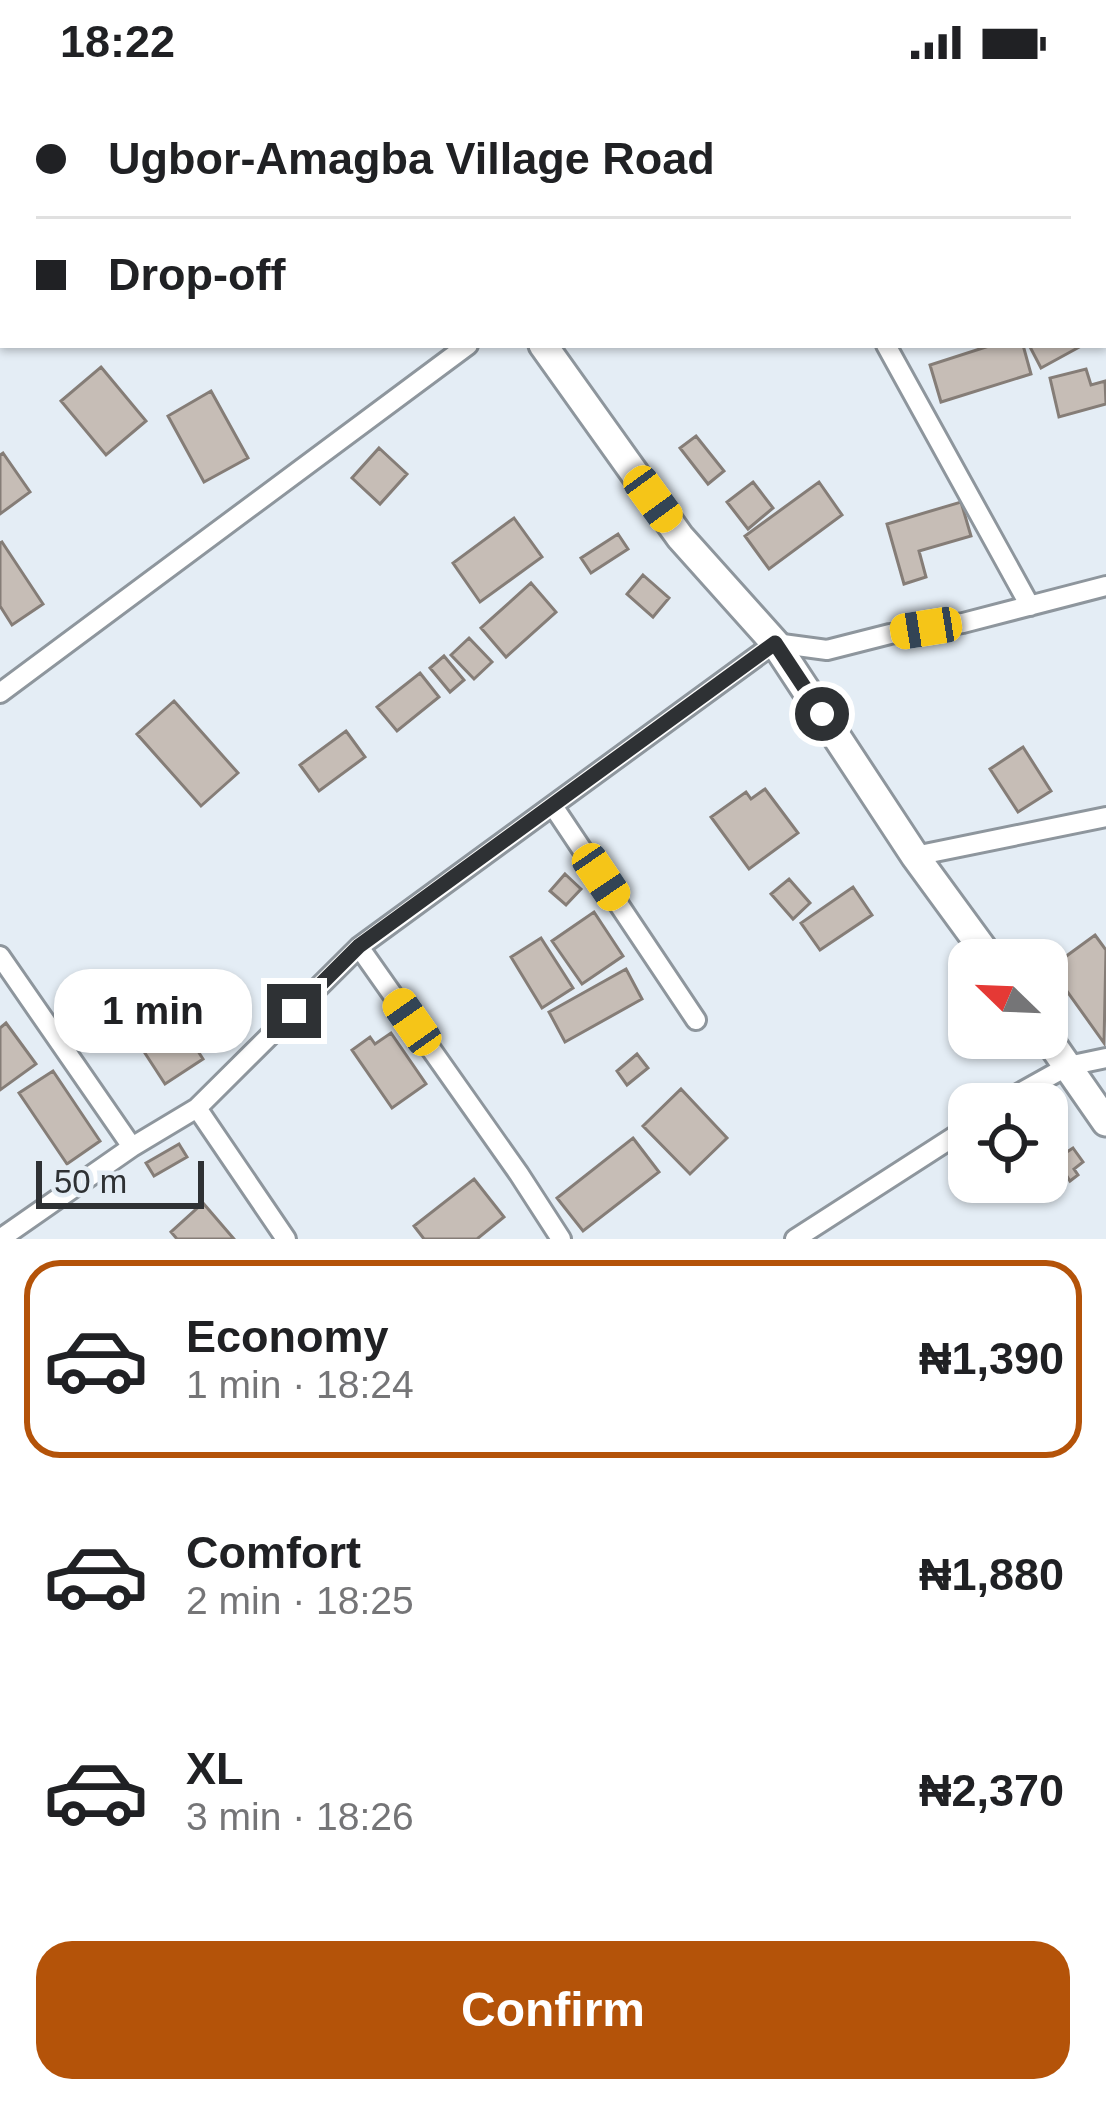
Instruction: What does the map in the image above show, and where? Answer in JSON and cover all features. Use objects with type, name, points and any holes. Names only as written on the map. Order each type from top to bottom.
[{"type":"street","points":[[0,693],[465,348]]},
{"type":"street","points":[[545,348],[680,537],[775,643],[915,856],[976,939]]},
{"type":"street","points":[[888,348],[1030,606]]},
{"type":"street","points":[[0,1239],[197,1108],[359,946],[775,643],[827,650],[962,623],[1106,586]]},
{"type":"street","points":[[553,806],[697,1020]]},
{"type":"street","points":[[915,856],[1106,817]]},
{"type":"street","points":[[359,946],[561,1239]]},
{"type":"street","points":[[0,956],[132,1147]]},
{"type":"street","points":[[1038,1083],[1068,1066],[1106,1058]]},
{"type":"street","points":[[1063,1059],[1106,1122]]},
{"type":"street","points":[[197,1108],[286,1239]]},
{"type":"street","points":[[796,1239],[948,1141]]},
{"type":"building","points":[[983,348],[1024,348],[1031,374],[941,402],[930,365]]},
{"type":"building","points":[[1031,348],[1078,348],[1041,368]]},
{"type":"building","points":[[101,367],[146,421],[106,455],[61,401]]},
{"type":"building","points":[[1086,369],[1091,385],[1105,381],[1106,404],[1059,417],[1050,378]]},
{"type":"building","points":[[211,391],[248,458],[204,482],[168,416]]},
{"type":"building","points":[[696,436],[724,471],[708,484],[680,448]]},
{"type":"building","points":[[379,448],[407,474],[380,504],[352,478]]},
{"type":"building","points":[[0,455],[30,492],[0,514]]},
{"type":"building","points":[[753,482],[773,508],[748,529],[727,502]]},
{"type":"building","points":[[819,482],[842,515],[769,569],[745,536]]},
{"type":"building","points":[[961,502],[971,536],[919,551],[926,577],[904,584],[887,524]]},
{"type":"building","points":[[514,518],[542,557],[480,602],[453,563]]},
{"type":"building","points":[[618,534],[628,549],[591,573],[581,558]]},
{"type":"building","points":[[2,542],[43,604],[12,625],[0,606]]},
{"type":"building","points":[[643,575],[669,598],[653,617],[627,594]]},
{"type":"building","points":[[531,583],[556,612],[506,657],[481,628]]},
{"type":"building","points":[[469,638],[492,662],[474,679],[451,655]]},
{"type":"building","points":[[444,656],[464,680],[450,692],[430,668]]},
{"type":"building","points":[[420,673],[439,697],[397,731],[377,707]]},
{"type":"building","points":[[174,701],[238,773],[201,806],[137,734]]},
{"type":"building","points":[[346,731],[365,757],[319,791],[300,765]]},
{"type":"building","points":[[1023,747],[1051,791],[1018,812],[990,769]]},
{"type":"building","points":[[765,789],[798,833],[749,869],[711,817],[746,792],[751,799]]},
{"type":"building","points":[[565,874],[581,889],[566,905],[550,891]]},
{"type":"building","points":[[789,879],[810,903],[793,919],[771,894]]},
{"type":"building","points":[[853,887],[872,915],[820,950],[801,923]]},
{"type":"building","points":[[594,912],[623,956],[582,984],[552,941]]},
{"type":"building","points":[[1095,935],[1106,950],[1104,1043],[1068,993],[1068,955]]},
{"type":"building","points":[[541,938],[573,988],[542,1008],[511,957]]},
{"type":"building","points":[[626,969],[642,999],[565,1042],[549,1012]]},
{"type":"building","points":[[154,982],[203,1059],[165,1084],[115,1007]]},
{"type":"building","points":[[6,1023],[36,1064],[0,1090],[0,1028]]},
{"type":"building","points":[[391,1033],[426,1084],[392,1108],[352,1050],[370,1037],[375,1044]]},
{"type":"building","points":[[637,1054],[648,1068],[627,1085],[617,1071]]},
{"type":"building","points":[[53,1071],[100,1141],[67,1164],[19,1093]]},
{"type":"building","points":[[681,1089],[727,1138],[690,1174],[643,1126]]},
{"type":"building","points":[[633,1138],[659,1172],[583,1231],[557,1198]]},
{"type":"building","points":[[179,1144],[187,1157],[154,1176],[146,1163]]},
{"type":"building","points":[[1073,1148],[1083,1162],[1070,1181],[1068,1178],[1068,1151]]},
{"type":"building","points":[[474,1179],[504,1217],[477,1239],[424,1239],[414,1226]]},
{"type":"building","points":[[203,1203],[234,1239],[177,1239],[171,1232]]},
{"type":"route","points":[[294,1011],[359,946],[775,643],[822,714]]}]
